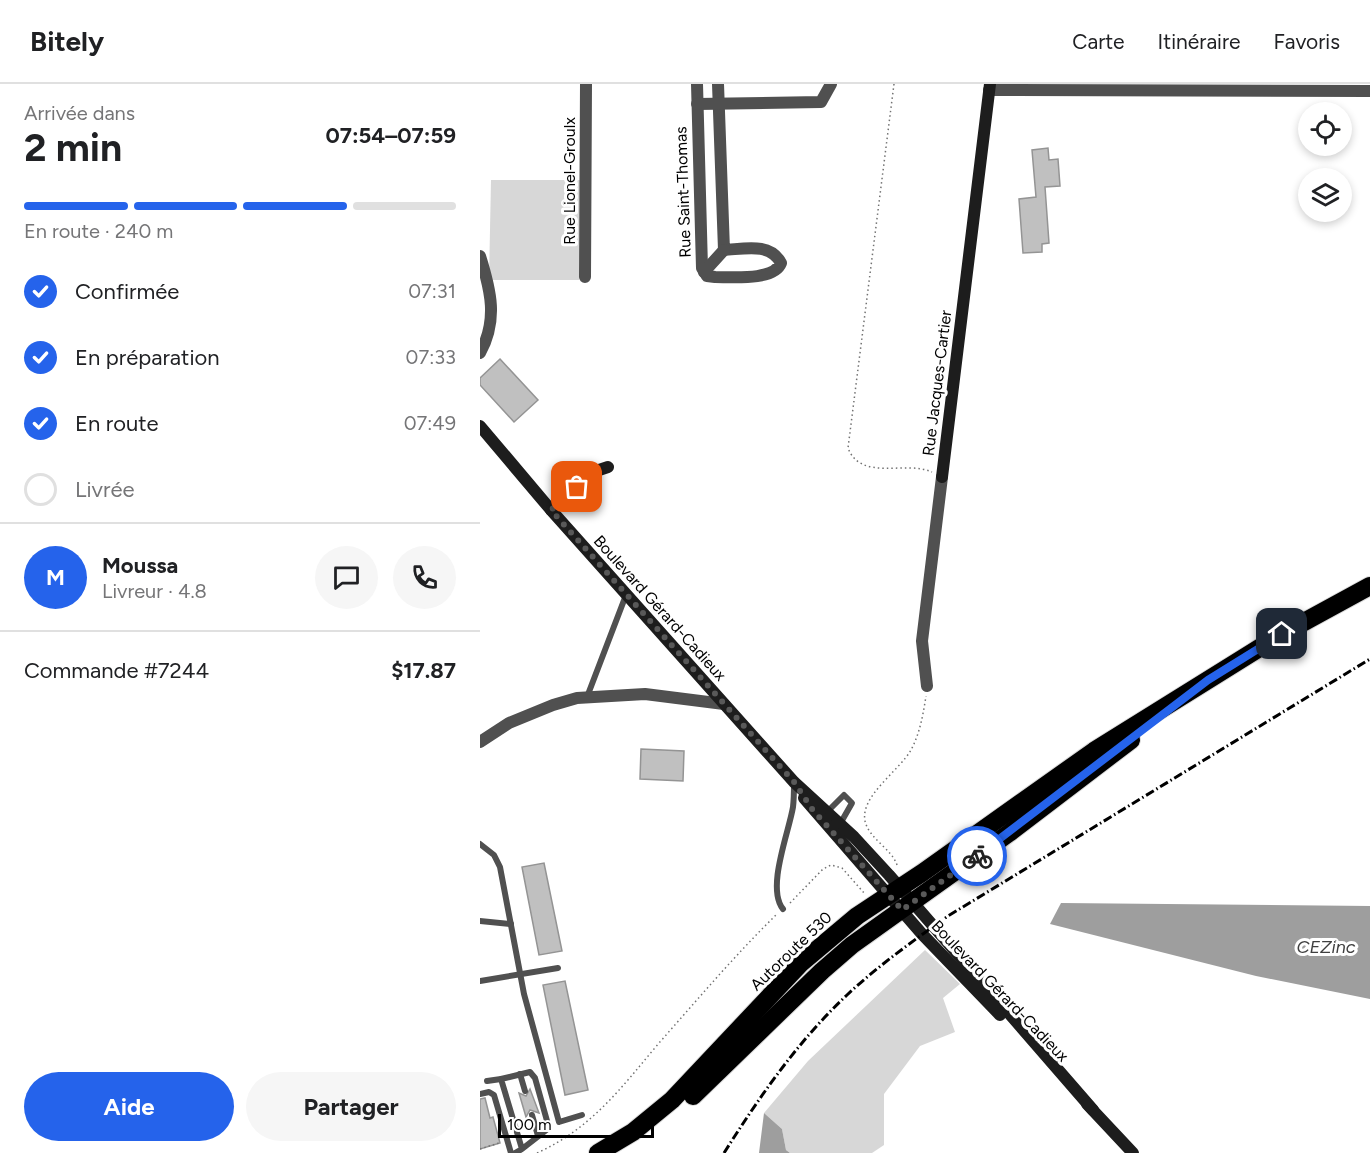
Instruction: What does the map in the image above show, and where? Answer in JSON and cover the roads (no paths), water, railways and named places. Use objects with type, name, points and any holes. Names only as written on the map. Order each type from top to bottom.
[{"type":"highway","name":"Autoroute 530","points":[[598,1153],[633,1132],[663,1108],[700,1073],[808,956],[846,924],[1094,751],[1308,618],[1370,586]]},
{"type":"highway","name":"Autoroute 530","points":[[623,1153],[686,1103],[832,962],[1040,810],[1208,680]]},
{"type":"main road","name":"Rue Jacques-Cartier","points":[[942,477],[990,87]]},
{"type":"main road","name":"Boulevard Gérard-Cadieux","points":[[480,426],[551,510],[794,782],[840,824],[956,970],[1133,1153]]},
{"type":"main road","points":[[551,510],[593,472],[608,467]]},
{"type":"main road","name":"Boulevard Gérard-Cadieux","points":[[794,782],[812,809],[894,891]]},
{"type":"street","name":"Rue Lionel-Groulx","points":[[585,277],[586,84]]},
{"type":"street","name":"Rue Saint-Thomas","points":[[697,84],[702,268],[707,276],[715,277],[770,275],[778,270],[781,263],[777,255],[765,249],[724,250]]},
{"type":"street","points":[[704,272],[724,250],[718,84]]},
{"type":"street","points":[[697,104],[821,102],[831,84]]},
{"type":"street","points":[[990,87],[1370,91]]},
{"type":"street","points":[[480,256],[491,295],[492,325],[480,353]]},
{"type":"street","name":"Rue Jacques-Cartier","points":[[926,692],[922,641],[942,477]]},
{"type":"street","points":[[480,742],[509,723],[553,705],[587,698],[645,694],[724,704]]},
{"type":"lane","points":[[587,698],[626,594]]},
{"type":"lane","points":[[783,909],[778,901],[777,886],[793,806],[794,782]]},
{"type":"lane","points":[[827,812],[844,795],[852,803],[840,824]]},
{"type":"lane","points":[[480,844],[497,860],[504,883],[520,976],[559,1122],[582,1115]]},
{"type":"lane","points":[[480,921],[511,924]]},
{"type":"lane","points":[[480,981],[558,968]]},
{"type":"lane","points":[[480,1094],[491,1092],[495,1096],[513,1153],[522,1149],[549,1128],[535,1078],[530,1072],[487,1081]]},
{"type":"lane","points":[[520,1074],[525,1091]]},
{"type":"lane","points":[[501,1079],[522,1149]]},
{"type":"lane","points":[[532,1115],[538,1137]]},
{"type":"water","name":"CEZinc","points":[[1061,903],[1370,906],[1370,999],[1256,976],[1050,924]]},
{"type":"water","points":[[764,1113],[782,1129],[786,1150],[790,1153],[759,1153]]},
{"type":"railway","points":[[724,1153],[766,1090],[812,1031],[847,995],[896,954],[948,916],[1370,659]]}]
